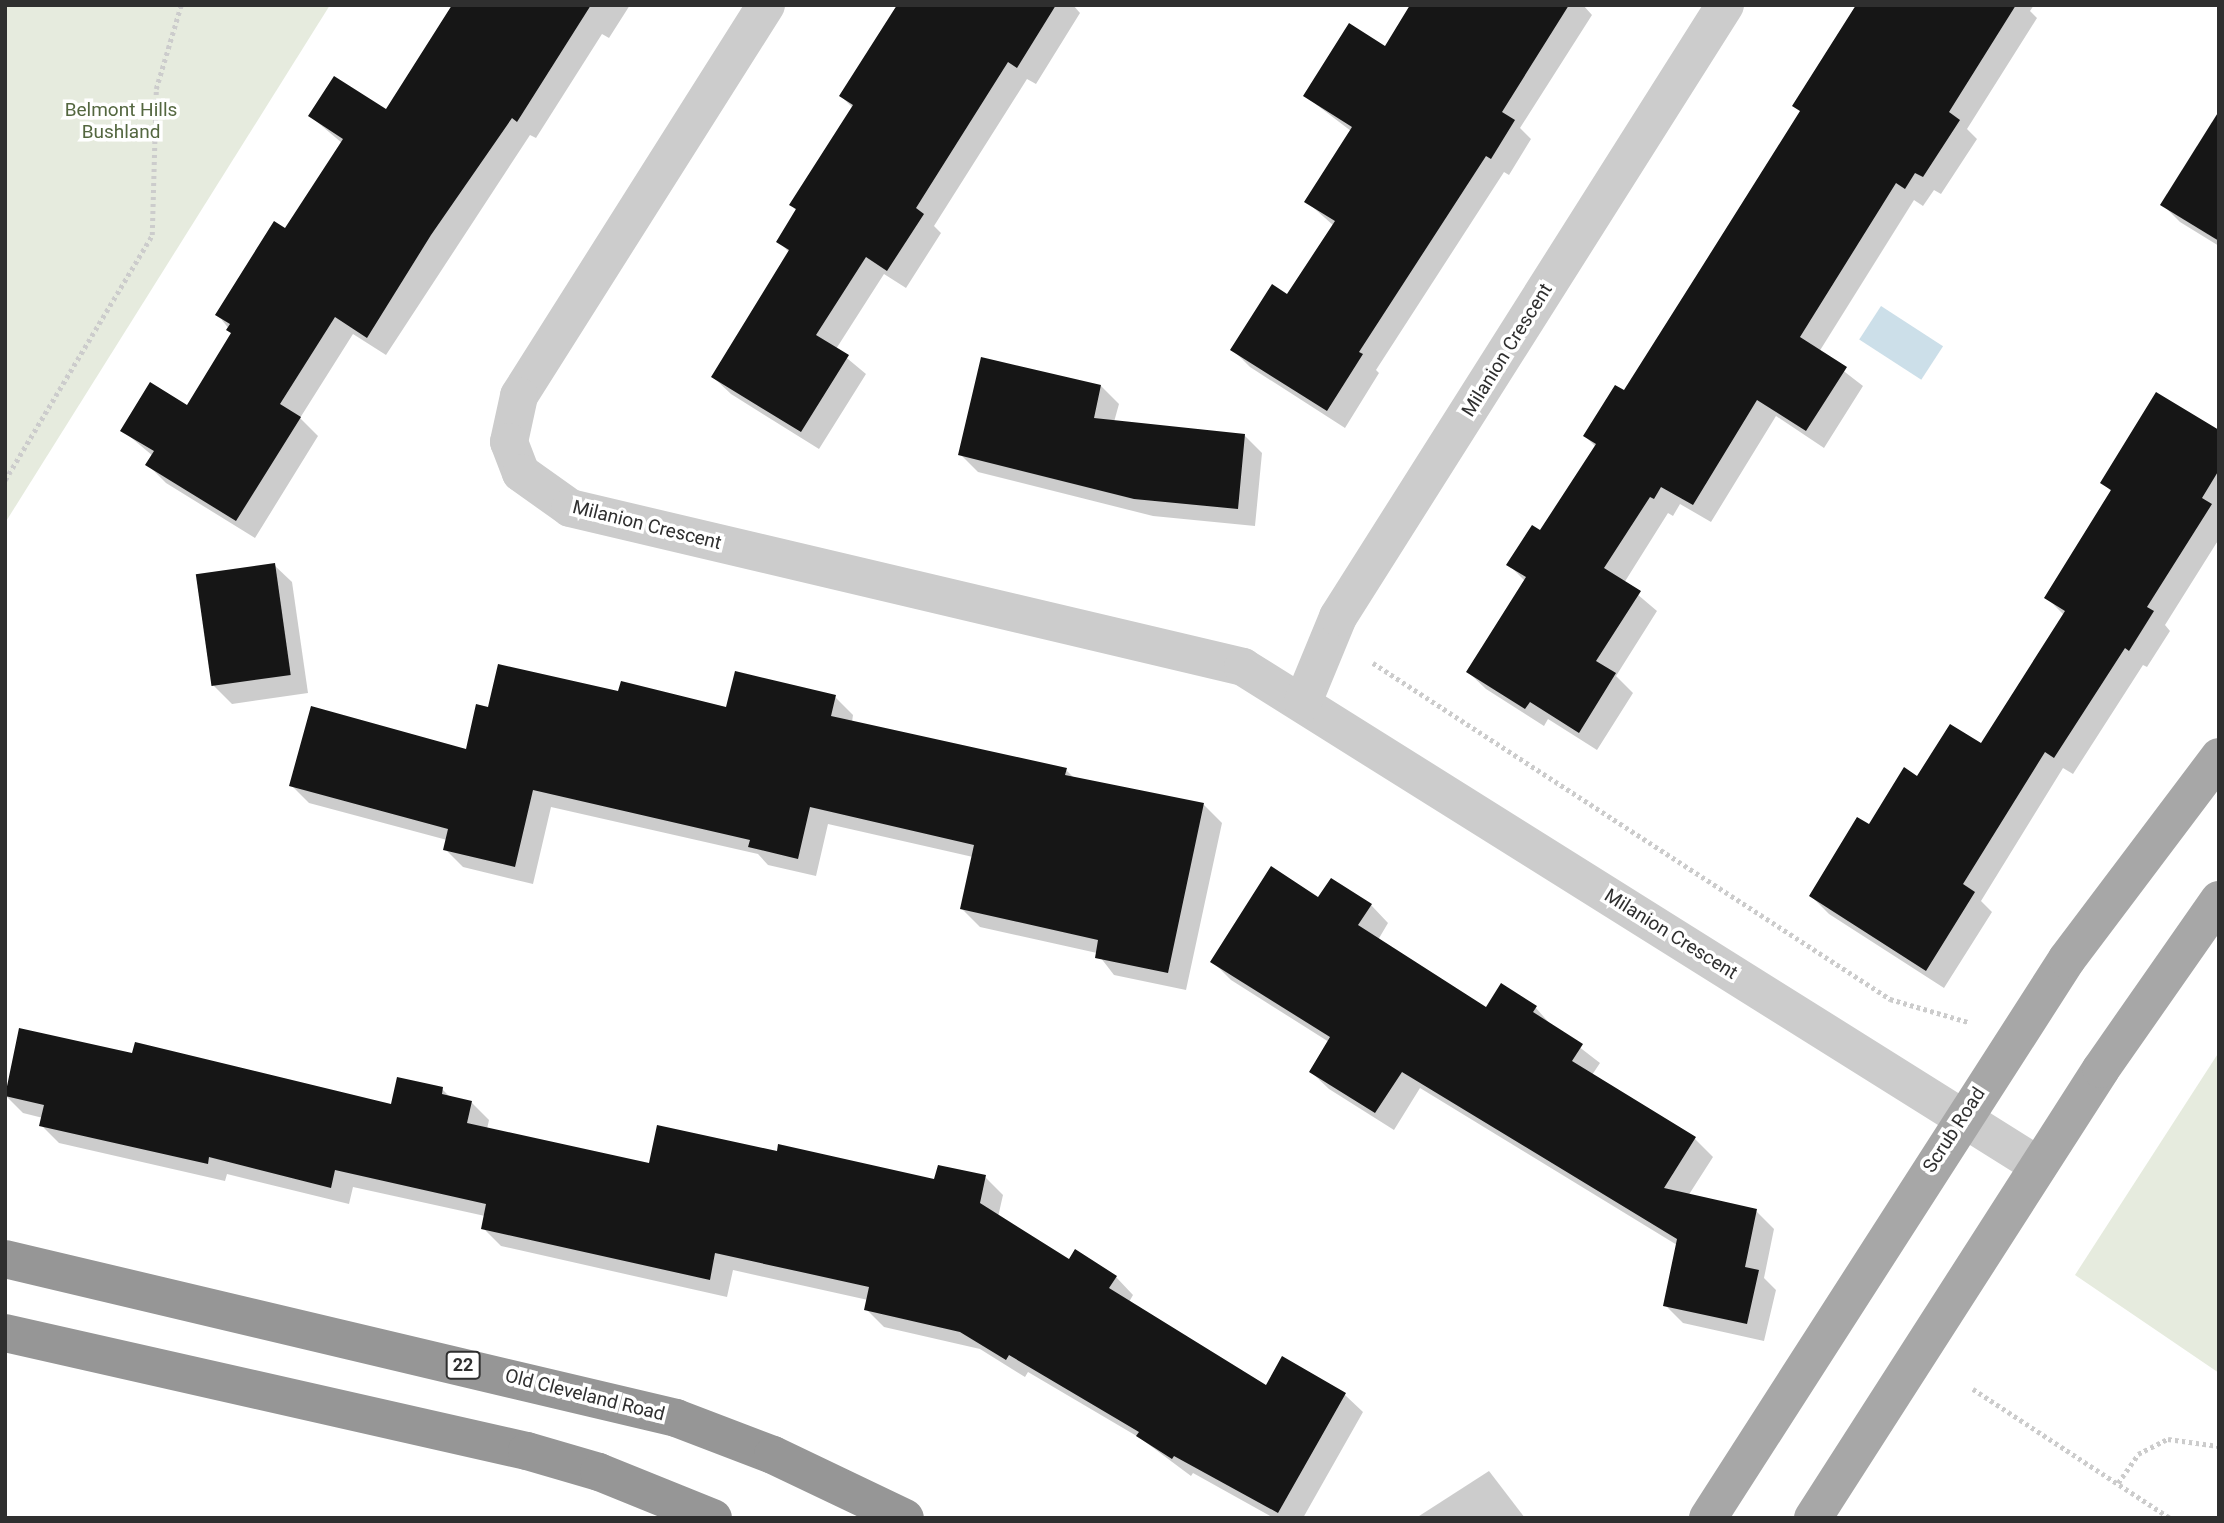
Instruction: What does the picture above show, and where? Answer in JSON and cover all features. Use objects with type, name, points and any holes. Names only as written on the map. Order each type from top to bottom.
[{"type":"highway","name":"Old Cleveland Road","points":[[5,1259],[597,1395],[676,1418],[773,1455],[905,1518]]},
{"type":"highway","points":[[5,1333],[527,1451],[599,1472],[713,1518]]},
{"type":"main road","name":"Scrub Road","points":[[1708,1518],[1962,1117],[2067,959],[2219,757]]},
{"type":"main road","points":[[1813,1518],[2155,988],[2219,900]]},
{"type":"street","name":"Milanion Crescent","points":[[766,5],[519,396],[509,442],[521,474],[570,508],[1242,667],[1303,702],[2039,1166]]},
{"type":"street","name":"Milanion Crescent","points":[[1303,702],[1338,617],[1725,5]]},
{"type":"path","points":[[5,480],[152,235],[156,89],[181,5]]},
{"type":"path","points":[[1369,660],[1890,999],[1972,1023]]},
{"type":"path","points":[[1973,1389],[2170,1518]]},
{"type":"path","points":[[2118,1483],[2138,1454],[2168,1439],[2219,1446]]},
{"type":"green space","name":"Belmont Hills Bushland","points":[[5,5],[330,5],[5,523]]},
{"type":"green space","points":[[2219,1052],[2219,1373],[2075,1275]]},
{"type":"water","points":[[1881,306],[1943,346],[1921,380],[1859,340]]},
{"type":"building","points":[[452,5],[591,5],[517,122],[512,118],[431,235],[367,338],[335,317],[280,404],[301,417],[236,521],[145,465],[154,451],[120,431],[150,382],[187,405],[231,333],[226,330],[230,324],[215,315],[274,221],[285,228],[343,139],[308,116],[334,76],[386,109]]},
{"type":"building","points":[[897,5],[1056,5],[1017,68],[1008,62],[916,208],[924,214],[887,271],[866,257],[816,335],[849,355],[801,432],[711,377],[789,250],[776,242],[796,209],[789,205],[853,105],[839,96]]},
{"type":"building","points":[[1410,5],[1569,5],[1502,112],[1515,120],[1491,159],[1486,156],[1359,352],[1363,354],[1327,411],[1230,350],[1272,284],[1287,294],[1335,221],[1304,202],[1352,127],[1303,96],[1349,23],[1385,46]]},
{"type":"building","points":[[1856,5],[2016,5],[1949,112],[1960,120],[1923,177],[1915,173],[1905,189],[1896,183],[1800,337],[1847,367],[1806,431],[1757,400],[1693,505],[1661,487],[1654,499],[1650,497],[1604,568],[1641,591],[1596,661],[1616,673],[1579,733],[1530,702],[1525,709],[1466,672],[1526,577],[1506,565],[1532,525],[1540,530],[1596,444],[1583,436],[1615,385],[1624,390],[1800,111],[1792,106]]},
{"type":"building","points":[[2219,111],[2219,241],[2160,205]]},
{"type":"building","points":[[981,357],[1101,385],[1094,418],[1245,434],[1238,509],[1134,499],[958,455]]},
{"type":"building","points":[[2156,392],[2219,430],[2219,470],[2202,498],[2212,504],[2147,607],[2154,611],[2129,651],[2125,648],[2054,758],[2045,752],[1963,884],[1975,892],[1926,971],[1809,896],[1857,817],[1869,824],[1904,767],[1917,776],[1950,724],[1981,743],[2065,611],[2044,598],[2111,490],[2100,483]]},
{"type":"building","points":[[275,563],[291,675],[212,686],[196,574]]},
{"type":"building","points":[[498,664],[618,691],[621,681],[726,707],[735,671],[836,695],[831,716],[1067,768],[1065,775],[1204,803],[1168,973],[1095,958],[1098,940],[960,909],[974,845],[810,807],[798,859],[748,847],[750,840],[533,790],[515,867],[443,850],[448,829],[289,786],[311,706],[466,749],[476,704],[488,707]]},
{"type":"building","points":[[1271,866],[1318,897],[1331,878],[1372,904],[1358,925],[1486,1007],[1501,983],[1537,1006],[1533,1012],[1583,1044],[1572,1061],[1696,1137],[1664,1188],[1757,1209],[1745,1267],[1759,1270],[1747,1324],[1663,1306],[1677,1239],[1402,1072],[1375,1113],[1309,1072],[1330,1037],[1210,962]]},
{"type":"building","points":[[19,1028],[132,1053],[135,1042],[391,1104],[397,1077],[443,1087],[442,1094],[472,1101],[467,1123],[649,1163],[657,1125],[777,1151],[778,1144],[934,1179],[938,1165],[986,1175],[980,1203],[1069,1259],[1075,1249],[1117,1276],[1109,1288],[1266,1385],[1282,1356],[1346,1393],[1278,1513],[1174,1456],[1172,1459],[1136,1436],[1139,1432],[1009,1355],[1006,1360],[960,1332],[864,1310],[869,1287],[715,1253],[710,1280],[481,1229],[486,1204],[335,1170],[331,1188],[209,1157],[208,1164],[39,1126],[44,1105],[5,1096]]}]
